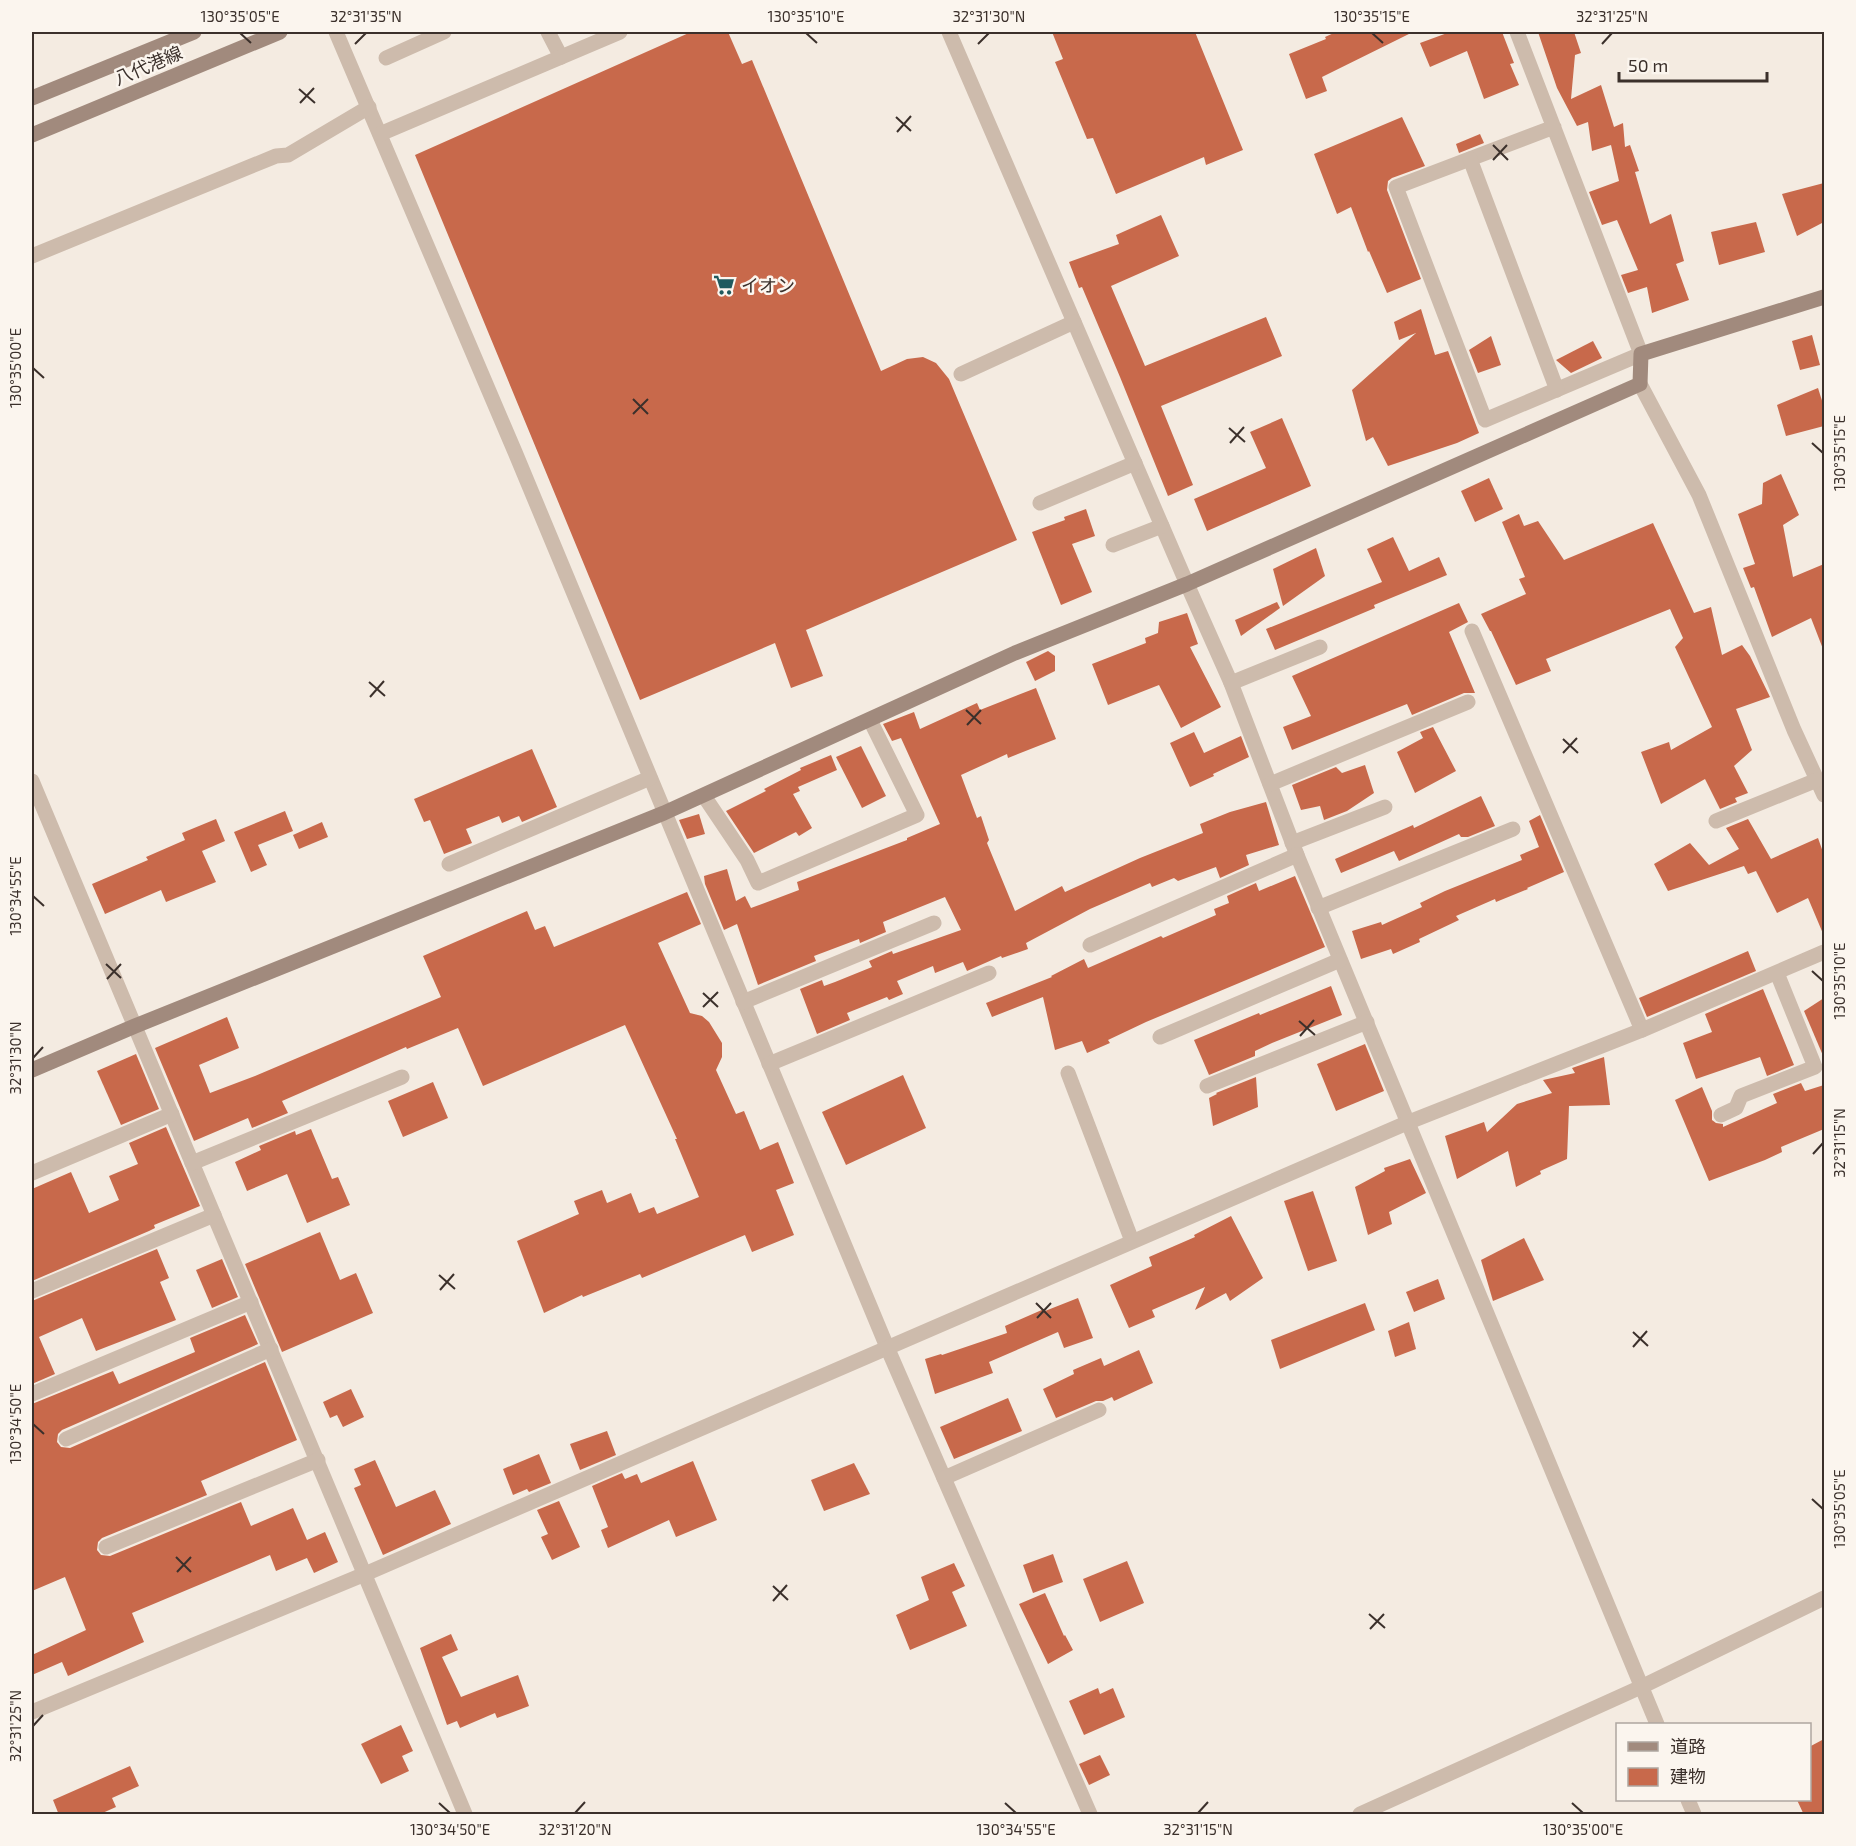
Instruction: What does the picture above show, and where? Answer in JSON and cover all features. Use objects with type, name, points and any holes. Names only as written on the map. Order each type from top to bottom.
[{"type":"street","name":"八代港線","points":[[32,98],[194,32]]},
{"type":"street","name":"八代港線","points":[[32,135],[280,32]]},
{"type":"street","points":[[336,32],[515,452],[887,1347],[1090,1815]]},
{"type":"street","points":[[386,58],[444,32]]},
{"type":"street","points":[[548,32],[561,57]]},
{"type":"street","points":[[380,134],[620,32]]},
{"type":"street","points":[[949,32],[1231,682],[1318,908],[1409,1122],[1656,1723]]},
{"type":"street","points":[[1517,32],[1641,354],[1641,384],[1699,495],[1794,730],[1824,795]]},
{"type":"street","points":[[32,256],[276,156],[288,155],[369,107]]},
{"type":"street","points":[[1554,127],[1396,187],[1485,420],[1641,354],[1824,297]]},
{"type":"street","points":[[1470,159],[1557,390]]},
{"type":"street","points":[[961,374],[1074,322]]},
{"type":"street","points":[[32,1070],[135,1026],[704,796],[1015,653],[1187,584],[1641,384]]},
{"type":"street","points":[[1040,503],[1135,463]]},
{"type":"street","points":[[1113,545],[1162,526]]},
{"type":"street","points":[[1472,631],[1642,1030]]},
{"type":"street","points":[[1231,682],[1320,647]]},
{"type":"street","points":[[1270,784],[1468,702]]},
{"type":"street","points":[[704,796],[747,860],[758,883],[917,815],[870,720]]},
{"type":"street","points":[[449,864],[650,778]]},
{"type":"street","points":[[1716,821],[1817,780]]},
{"type":"street","points":[[32,781],[465,1815]]},
{"type":"street","points":[[1090,945],[1385,807]]},
{"type":"street","points":[[1318,908],[1513,829]]},
{"type":"street","points":[[743,1002],[934,923]]},
{"type":"street","points":[[32,1712],[365,1574],[1409,1122],[1642,1030],[1824,952]]},
{"type":"street","points":[[1160,1036],[1340,960]]},
{"type":"street","points":[[769,1064],[989,973]]},
{"type":"street","points":[[1721,1115],[1736,1108],[1740,1096],[1753,1084],[1815,1067],[1777,973]]},
{"type":"street","points":[[1207,1086],[1366,1022]]},
{"type":"street","points":[[1068,1073],[1132,1241]]},
{"type":"street","points":[[192,1163],[402,1077]]},
{"type":"street","points":[[32,1173],[172,1114]]},
{"type":"street","points":[[32,1291],[214,1215]]},
{"type":"street","points":[[32,1394],[251,1302]]},
{"type":"street","points":[[66,1439],[271,1348]]},
{"type":"street","points":[[944,1478],[1099,1410]]},
{"type":"street","points":[[106,1547],[318,1460]]},
{"type":"street","points":[[1360,1815],[1641,1686],[1824,1598]]},
{"type":"street","points":[[1688,1801],[1694,1815]]},
{"type":"building","points":[[691,32],[728,32],[742,64],[752,60],[881,371],[907,359],[923,357],[936,363],[949,379],[1017,540],[806,630],[823,676],[791,688],[775,643],[640,700],[415,155]]},
{"type":"building","points":[[1052,32],[1195,32],[1243,150],[1206,165],[1204,157],[1116,194],[1093,138],[1087,139],[1055,62],[1063,59]]},
{"type":"building","points":[[1336,32],[1413,32],[1322,77],[1327,91],[1306,99],[1289,54],[1326,39],[1325,37]]},
{"type":"building","points":[[1450,32],[1502,32],[1514,63],[1510,64],[1519,85],[1484,99],[1467,51],[1430,67],[1420,43]]},
{"type":"building","points":[[1538,32],[1574,32],[1581,53],[1575,55],[1571,99],[1601,85],[1614,127],[1623,123],[1625,147],[1630,145],[1639,171],[1635,172],[1650,224],[1671,214],[1684,261],[1676,264],[1689,300],[1652,313],[1647,287],[1628,293],[1621,275],[1638,270],[1617,220],[1602,225],[1589,192],[1619,181],[1611,145],[1592,151],[1588,122],[1577,126],[1557,88]]},
{"type":"building","points":[[1402,117],[1425,166],[1392,178],[1388,181],[1387,190],[1421,279],[1387,293],[1351,207],[1337,214],[1314,154]]},
{"type":"building","points":[[1480,134],[1484,143],[1459,153],[1456,144]]},
{"type":"building","points":[[1824,183],[1824,222],[1797,236],[1782,194]]},
{"type":"building","points":[[1161,215],[1179,256],[1111,286],[1145,366],[1266,317],[1282,356],[1161,406],[1193,485],[1168,496],[1082,287],[1079,288],[1069,262],[1119,244],[1116,235]]},
{"type":"building","points":[[1756,222],[1765,252],[1719,265],[1711,232]]},
{"type":"building","points":[[1421,309],[1435,355],[1448,351],[1479,433],[1457,443],[1388,466],[1373,437],[1366,441],[1352,390],[1416,333],[1399,340],[1394,322]]},
{"type":"building","points":[[1812,335],[1820,365],[1800,370],[1792,341]]},
{"type":"building","points":[[1491,336],[1501,365],[1478,373],[1469,350]]},
{"type":"building","points":[[1593,341],[1602,358],[1571,373],[1556,360]]},
{"type":"building","points":[[1818,388],[1824,407],[1824,426],[1786,436],[1777,405]]},
{"type":"building","points":[[1282,418],[1311,486],[1207,531],[1194,499],[1266,468],[1250,432]]},
{"type":"building","points":[[1781,474],[1799,515],[1783,525],[1793,577],[1824,564],[1824,649],[1811,618],[1772,637],[1754,587],[1751,588],[1743,568],[1755,564],[1738,514],[1762,504],[1763,483]]},
{"type":"building","points":[[1489,478],[1503,509],[1475,522],[1461,491]]},
{"type":"building","points":[[1086,509],[1095,536],[1072,544],[1092,592],[1061,605],[1032,532],[1065,520],[1064,517]]},
{"type":"building","points":[[1519,514],[1524,526],[1538,521],[1564,560],[1653,523],[1694,613],[1711,607],[1722,655],[1742,645],[1750,656],[1770,697],[1736,709],[1752,750],[1734,766],[1748,793],[1735,798],[1737,802],[1720,809],[1705,779],[1661,804],[1641,752],[1669,742],[1671,750],[1712,727],[1675,647],[1683,638],[1670,609],[1546,659],[1551,671],[1516,685],[1481,614],[1526,594],[1519,579],[1525,577],[1502,522]]},
{"type":"building","points":[[1393,537],[1409,571],[1439,557],[1447,575],[1275,650],[1266,629],[1382,582],[1367,549]]},
{"type":"building","points":[[1316,548],[1325,576],[1283,606],[1273,569]]},
{"type":"building","points":[[1277,602],[1280,608],[1241,636],[1235,620]]},
{"type":"building","points":[[1459,603],[1468,622],[1449,632],[1475,693],[1464,693],[1412,715],[1407,704],[1292,750],[1283,727],[1311,716],[1292,676]]},
{"type":"building","points":[[1187,613],[1198,644],[1190,647],[1221,707],[1181,728],[1159,685],[1108,705],[1092,664],[1146,643],[1145,638],[1158,633],[1159,622]]},
{"type":"building","points":[[1048,651],[1055,656],[1055,671],[1035,681],[1026,662]]},
{"type":"building","points":[[1036,688],[1056,739],[1008,758],[1007,754],[961,775],[977,818],[981,816],[989,840],[987,843],[1015,911],[1062,886],[1065,892],[1203,833],[1200,824],[1230,812],[1266,802],[1279,845],[1246,855],[1249,865],[1220,878],[1216,867],[1178,881],[1174,878],[1152,887],[1150,883],[1090,909],[1026,943],[1028,949],[1002,958],[1001,956],[967,971],[963,962],[935,973],[933,966],[897,981],[903,994],[889,1000],[887,997],[847,1013],[850,1020],[817,1034],[800,989],[822,980],[824,986],[835,982],[872,967],[869,961],[892,951],[893,954],[961,930],[945,897],[883,922],[886,932],[860,943],[859,939],[814,956],[816,961],[758,985],[737,924],[724,930],[705,884],[704,876],[727,869],[736,901],[745,896],[751,908],[799,890],[797,882],[907,840],[940,824],[901,738],[892,741],[883,724],[914,712],[920,729],[977,703],[980,710]]},
{"type":"building","points":[[1433,727],[1456,771],[1415,793],[1397,752],[1423,738],[1420,732]]},
{"type":"building","points":[[1194,732],[1204,753],[1241,736],[1249,757],[1190,787],[1170,743]]},
{"type":"building","points":[[861,746],[886,796],[862,808],[836,757]]},
{"type":"building","points":[[532,749],[557,807],[522,822],[519,816],[502,823],[499,816],[466,829],[472,843],[444,854],[430,820],[424,822],[414,799]]},
{"type":"building","points":[[831,755],[837,770],[798,787],[800,791],[793,794],[812,828],[799,836],[796,832],[754,853],[726,811],[766,791],[764,789],[801,770],[800,768]]},
{"type":"building","points":[[1365,765],[1374,793],[1347,811],[1324,820],[1320,806],[1301,810],[1292,785],[1336,767],[1342,773]]},
{"type":"building","points":[[1481,796],[1495,826],[1468,837],[1461,837],[1459,834],[1399,861],[1394,851],[1341,873],[1335,859],[1413,825],[1414,828]]},
{"type":"building","points":[[285,811],[293,831],[258,845],[267,865],[251,872],[234,832]]},
{"type":"building","points":[[699,814],[705,834],[687,839],[679,820]]},
{"type":"building","points":[[1540,815],[1564,872],[1528,889],[1496,902],[1495,899],[1456,916],[1459,920],[1393,954],[1391,949],[1361,959],[1352,931],[1381,922],[1382,925],[1422,907],[1420,903],[1445,891],[1522,860],[1520,855],[1539,847],[1529,821]]},
{"type":"building","points":[[216,819],[225,841],[202,851],[216,882],[166,902],[161,890],[105,914],[92,884],[148,860],[146,857],[185,840],[182,833]]},
{"type":"building","points":[[1748,819],[1771,859],[1818,838],[1824,855],[1824,936],[1808,898],[1777,913],[1756,871],[1748,874],[1744,866],[1668,891],[1654,864],[1690,843],[1709,865],[1739,849],[1726,828]]},
{"type":"building","points":[[322,822],[328,837],[299,849],[293,835]]},
{"type":"building","points":[[1295,876],[1325,947],[1146,1022],[1108,1040],[1110,1043],[1087,1053],[1082,1041],[1055,1050],[1043,997],[992,1017],[986,1003],[1052,977],[1084,959],[1088,968],[1216,915],[1214,909],[1229,903],[1227,896],[1256,883],[1259,891]]},
{"type":"building","points":[[687,892],[701,924],[658,943],[690,1013],[702,1016],[709,1022],[722,1043],[722,1057],[716,1070],[736,1114],[744,1111],[760,1150],[778,1142],[794,1183],[776,1190],[794,1235],[752,1252],[745,1235],[642,1278],[640,1274],[583,1297],[582,1295],[544,1313],[517,1241],[579,1214],[574,1201],[602,1190],[607,1203],[631,1193],[639,1213],[654,1207],[657,1214],[699,1197],[675,1139],[677,1139],[625,1025],[483,1086],[458,1028],[407,1049],[406,1047],[282,1101],[288,1113],[252,1128],[248,1118],[194,1141],[155,1048],[227,1017],[239,1048],[199,1065],[210,1093],[441,997],[423,956],[527,911],[535,930],[545,926],[554,947]]},
{"type":"building","points":[[1748,951],[1756,971],[1647,1017],[1639,998]]},
{"type":"building","points":[[1331,986],[1342,1015],[1272,1043],[1255,1051],[1255,1056],[1209,1075],[1194,1040]]},
{"type":"building","points":[[1763,989],[1794,1065],[1767,1076],[1760,1057],[1696,1079],[1683,1043],[1712,1032],[1705,1014]]},
{"type":"building","points":[[1824,998],[1824,1058],[1804,1011]]},
{"type":"building","points":[[1365,1044],[1384,1091],[1336,1111],[1317,1064]]},
{"type":"building","points":[[136,1054],[159,1109],[121,1125],[97,1071]]},
{"type":"building","points":[[1604,1057],[1610,1105],[1569,1106],[1567,1159],[1540,1171],[1541,1174],[1516,1187],[1508,1151],[1457,1179],[1445,1136],[1484,1122],[1487,1132],[1517,1104],[1552,1093],[1543,1080],[1575,1073],[1572,1068]]},
{"type":"building","points":[[903,1075],[926,1128],[846,1165],[822,1112]]},
{"type":"building","points":[[1256,1077],[1258,1107],[1213,1126],[1209,1098]]},
{"type":"building","points":[[433,1082],[448,1118],[403,1137],[388,1101]]},
{"type":"building","points":[[1801,1083],[1805,1091],[1824,1085],[1824,1129],[1781,1147],[1782,1152],[1765,1160],[1709,1181],[1675,1100],[1702,1087],[1712,1111],[1712,1120],[1723,1124],[1723,1127],[1777,1103],[1773,1094]]},
{"type":"building","points":[[166,1127],[200,1206],[154,1225],[155,1228],[149,1231],[32,1281],[32,1189],[71,1172],[89,1213],[119,1200],[109,1176],[138,1164],[129,1143]]},
{"type":"building","points":[[311,1129],[332,1179],[338,1177],[350,1205],[307,1223],[287,1174],[247,1191],[235,1162],[261,1150],[259,1146],[295,1131],[296,1135]]},
{"type":"building","points":[[1410,1159],[1426,1193],[1389,1212],[1392,1224],[1368,1235],[1355,1187],[1385,1171],[1384,1168]]},
{"type":"building","points":[[1313,1191],[1337,1261],[1308,1271],[1284,1201]]},
{"type":"building","points":[[1231,1216],[1263,1278],[1230,1301],[1226,1293],[1195,1310],[1205,1287],[1152,1310],[1155,1317],[1129,1328],[1110,1285],[1152,1266],[1149,1257],[1195,1237],[1194,1235]]},
{"type":"building","points":[[320,1232],[340,1280],[356,1273],[373,1313],[282,1352],[245,1264]]},
{"type":"building","points":[[1524,1238],[1544,1280],[1493,1301],[1481,1260]]},
{"type":"building","points":[[157,1249],[169,1278],[160,1282],[176,1320],[96,1351],[82,1318],[39,1337],[55,1374],[32,1384],[32,1301]]},
{"type":"building","points":[[222,1259],[238,1297],[212,1308],[196,1270]]},
{"type":"building","points":[[1438,1279],[1445,1299],[1414,1312],[1406,1292]]},
{"type":"building","points":[[1078,1298],[1093,1338],[1064,1348],[1058,1332],[989,1362],[993,1373],[935,1394],[925,1359],[1007,1333],[1005,1326],[1044,1309],[1045,1311]]},
{"type":"building","points":[[1365,1303],[1375,1330],[1280,1369],[1271,1340]]},
{"type":"building","points":[[245,1315],[258,1344],[62,1430],[58,1434],[57,1442],[61,1447],[70,1448],[265,1362],[297,1440],[201,1481],[207,1495],[102,1538],[98,1542],[97,1550],[101,1555],[110,1556],[241,1502],[251,1526],[293,1508],[307,1540],[325,1532],[338,1562],[314,1573],[307,1558],[276,1571],[270,1555],[132,1613],[144,1642],[68,1676],[62,1662],[32,1675],[32,1655],[86,1630],[65,1577],[32,1591],[32,1404],[113,1371],[119,1384],[195,1352],[190,1338]]},
{"type":"building","points":[[1409,1322],[1416,1349],[1395,1357],[1388,1331]]},
{"type":"building","points":[[1139,1350],[1153,1383],[1114,1401],[1112,1397],[1096,1401],[1056,1418],[1043,1389],[1074,1374],[1073,1370],[1101,1358],[1104,1366]]},
{"type":"building","points":[[351,1389],[364,1417],[343,1427],[337,1415],[330,1418],[323,1402]]},
{"type":"building","points":[[1008,1398],[1022,1431],[954,1459],[940,1427]]},
{"type":"building","points":[[607,1431],[616,1455],[580,1470],[570,1444]]},
{"type":"building","points":[[539,1454],[551,1483],[529,1492],[527,1489],[513,1495],[503,1469]]},
{"type":"building","points":[[375,1460],[396,1507],[435,1490],[451,1524],[383,1555],[354,1488],[361,1485],[354,1469]]},
{"type":"building","points":[[693,1461],[717,1520],[676,1537],[669,1520],[608,1548],[601,1530],[608,1527],[592,1486],[622,1473],[625,1479],[637,1474],[641,1483]]},
{"type":"building","points":[[854,1463],[870,1494],[824,1511],[811,1480]]},
{"type":"building","points":[[559,1501],[580,1547],[552,1560],[541,1537],[548,1534],[537,1510]]},
{"type":"building","points":[[1053,1554],[1063,1582],[1033,1593],[1023,1565]]},
{"type":"building","points":[[1127,1561],[1144,1603],[1100,1622],[1083,1579]]},
{"type":"building","points":[[954,1563],[965,1586],[952,1592],[967,1626],[910,1650],[896,1615],[929,1600],[921,1577]]},
{"type":"building","points":[[1045,1593],[1064,1636],[1073,1650],[1048,1664],[1019,1604]]},
{"type":"building","points":[[451,1634],[458,1650],[442,1657],[461,1697],[518,1675],[529,1706],[497,1718],[495,1713],[460,1728],[457,1721],[447,1725],[420,1648]]},
{"type":"building","points":[[1098,1688],[1100,1694],[1113,1688],[1125,1717],[1084,1735],[1069,1701]]},
{"type":"building","points":[[401,1725],[413,1751],[402,1756],[409,1771],[381,1784],[361,1744]]},
{"type":"building","points":[[1824,1739],[1824,1815],[1804,1815],[1797,1801],[1811,1801],[1811,1746]]},
{"type":"building","points":[[1100,1755],[1110,1775],[1089,1785],[1079,1764]]},
{"type":"building","points":[[130,1766],[139,1786],[112,1798],[116,1807],[98,1815],[59,1815],[53,1800]]},
{"type":"place","name":"イオン","points":[[724,285]]}]
